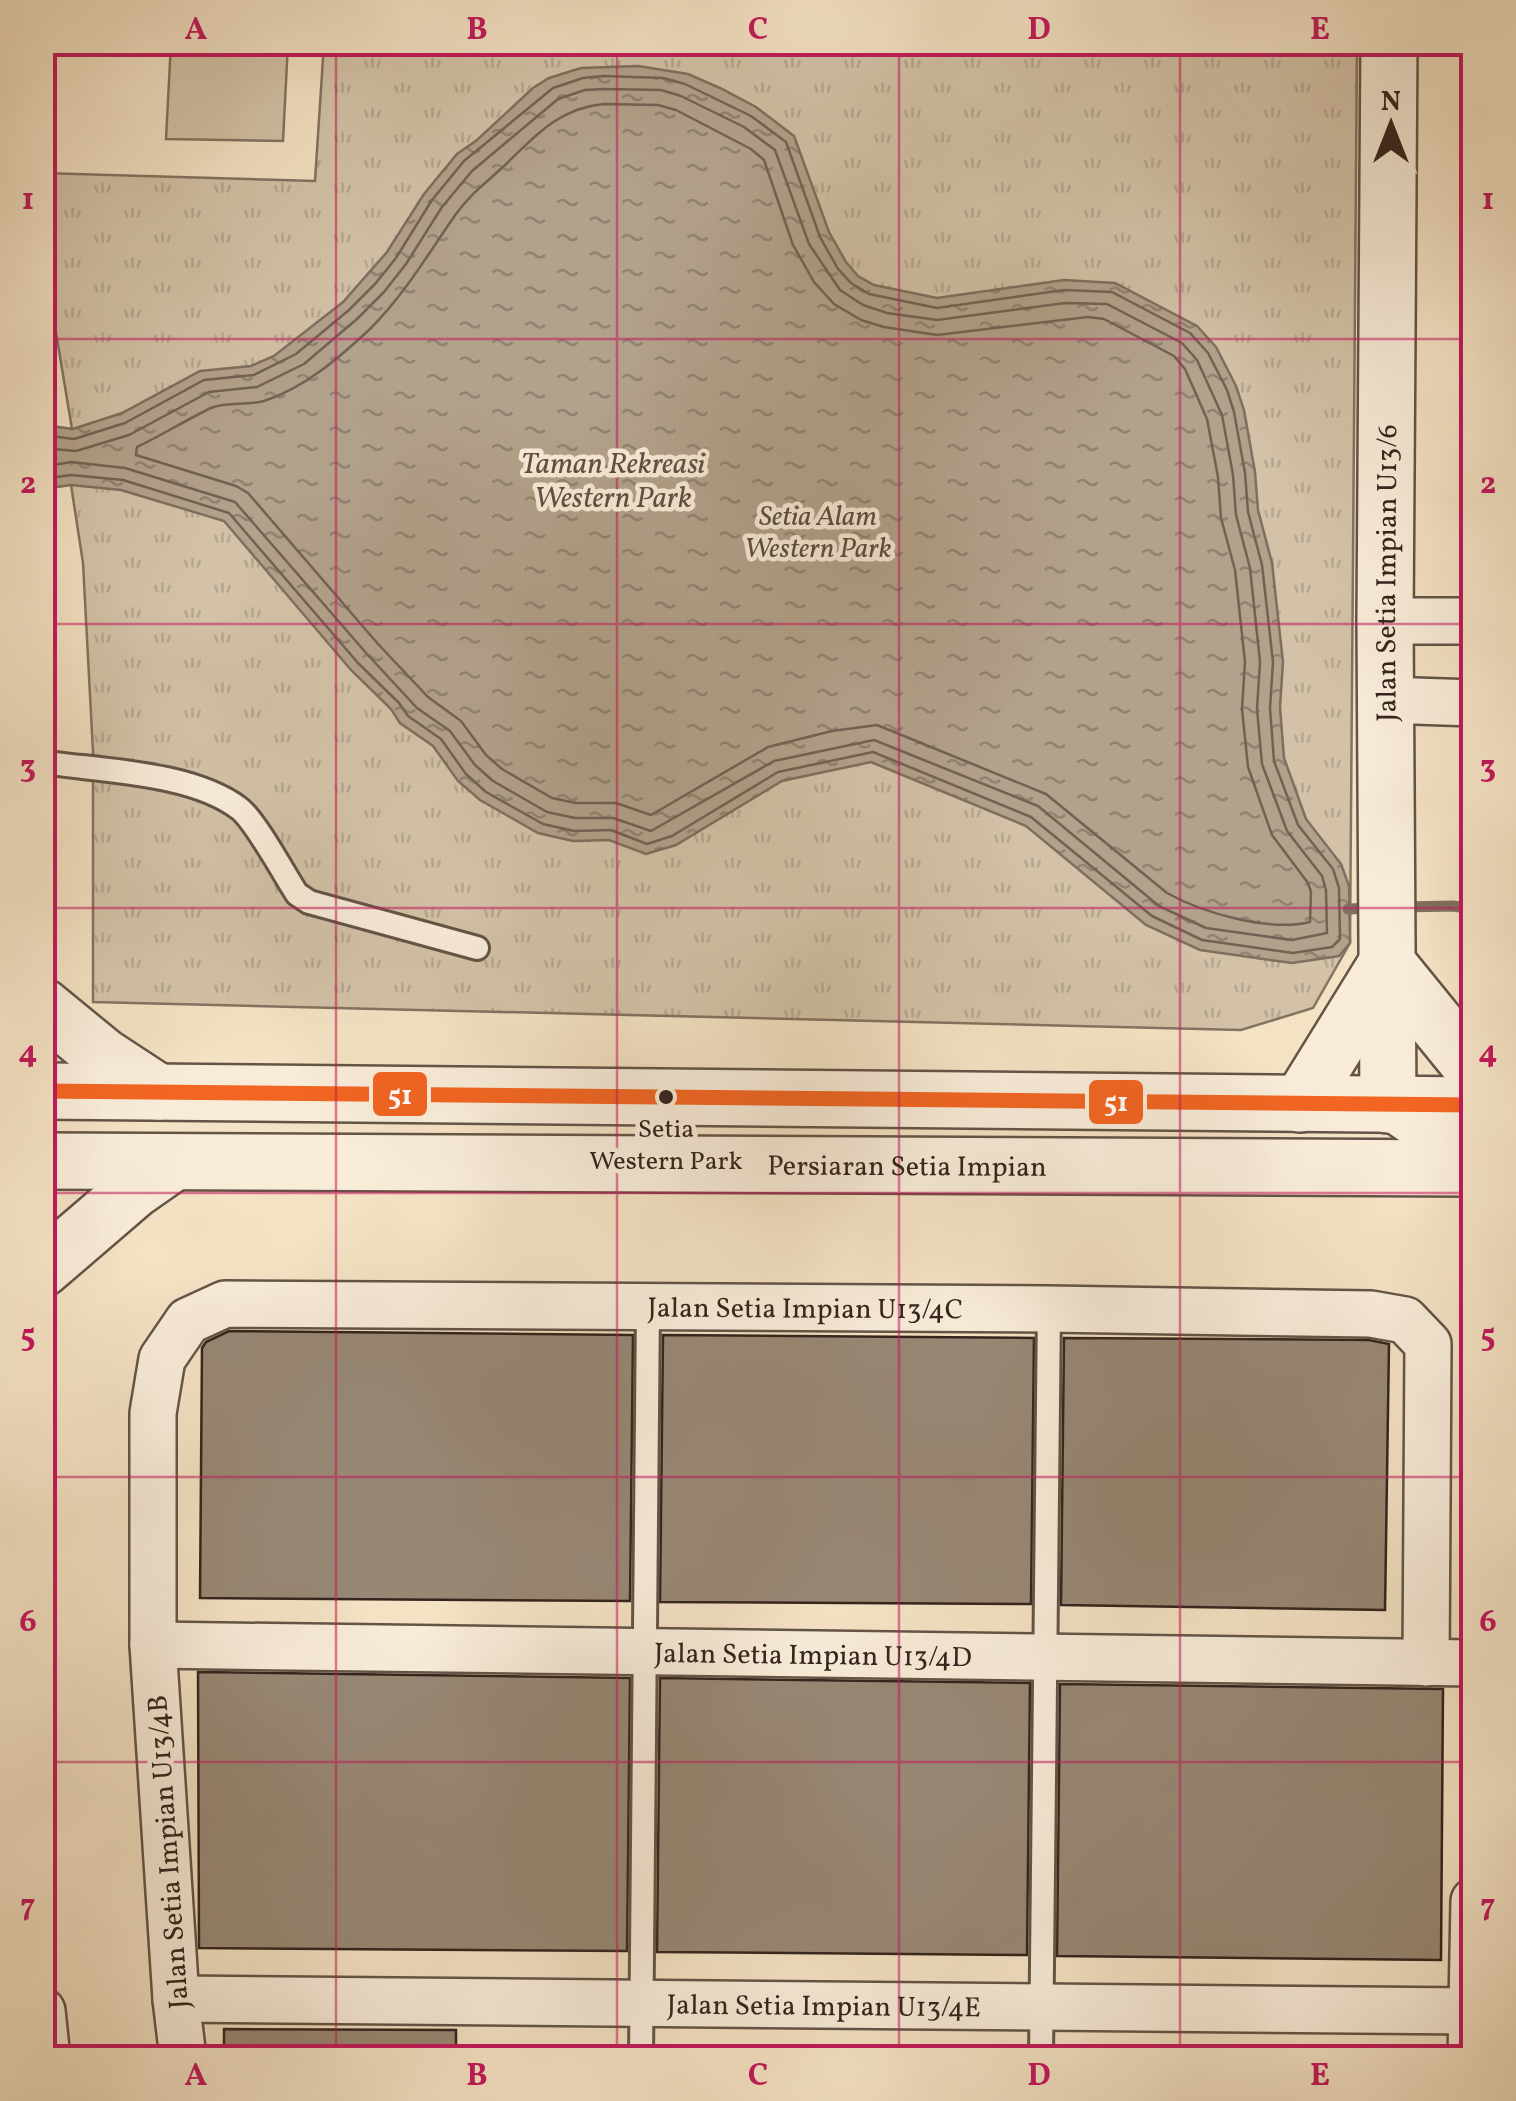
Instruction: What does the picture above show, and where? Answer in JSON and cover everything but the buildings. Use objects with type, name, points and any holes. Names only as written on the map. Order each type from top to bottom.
[{"type":"street","name":"Jalan Setia Impian U13/6","points":[[1388,1105],[1385,621],[1389,42]]},
{"type":"street","points":[[1385,621],[1474,621]]},
{"type":"street","points":[[1385,700],[1474,703]]},
{"type":"street","points":[[1300,1104],[1387,954],[1474,1070]]},
{"type":"street","points":[[42,1006],[103,1056],[158,1092]]},
{"type":"street","points":[[42,1090],[1474,1106]]},
{"type":"street","points":[[1388,1105],[1427,1132],[1474,1154]]},
{"type":"street","name":"Persiaran Setia Impian","points":[[42,1161],[1448,1168]]},
{"type":"street","points":[[42,1269],[134,1190],[174,1162]]},
{"type":"street","points":[[1448,1168],[1474,1198]]},
{"type":"street","name":"Jalan Setia Impian U13/4C","points":[[153,1645],[153,1412],[162,1359],[188,1322],[225,1304],[1049,1309],[1371,1314],[1405,1320],[1428,1344],[1426,1663]]},
{"type":"street","name":"Jalan Setia Impian U13/4D","points":[[153,1645],[1474,1663]]},
{"type":"street","name":"Jalan Setia Impian U13/4B","points":[[153,1645],[182,2058]]},
{"type":"street","points":[[1471,2058],[1474,1902]]},
{"type":"street","name":"Jalan Setia Impian U13/4E","points":[[176,2000],[1471,2012]]},
{"type":"street","points":[[42,2011],[47,2058]]},
{"type":"lane","points":[[42,762],[184,783],[208,793],[242,810],[297,894],[308,902],[477,948]]},
{"type":"lane","points":[[641,2058],[648,1307]]},
{"type":"lane","points":[[1041,2058],[1049,1309]]},
{"type":"green space","points":[[171,43],[288,43],[283,141],[166,139]]},
{"type":"green space","name":"Setia Alam Western Park","points":[[324,43],[1357,43],[1350,943],[1313,1008],[1241,1030],[93,1002],[93,752],[83,563],[71,485],[72,429],[43,254],[42,173],[315,181]]},
{"type":"water","name":"Taman Rekreasi Western Park","points":[[638,66],[688,74],[720,88],[756,107],[794,136],[829,232],[846,262],[858,276],[874,285],[937,298],[1064,280],[1115,283],[1197,326],[1216,347],[1244,410],[1258,510],[1272,563],[1283,662],[1280,707],[1284,758],[1306,819],[1341,864],[1349,886],[1350,943],[1339,956],[1292,963],[1200,950],[1146,925],[1026,826],[871,762],[782,781],[676,845],[646,854],[609,840],[573,841],[538,833],[480,800],[458,781],[433,746],[400,723],[351,670],[224,521],[121,490],[71,485],[43,489],[43,425],[73,429],[122,413],[200,371],[251,366],[274,356],[343,302],[387,252],[424,194],[457,154],[533,88],[549,78],[581,68]]},
{"type":"waterway","points":[[1403,907],[1474,909]]},
{"type":"waterway","points":[[1348,909],[1375,908]]},
{"type":"transit line","name":"51","points":[[42,1091],[1474,1105]]},
{"type":"place","name":"Setia Western Park","points":[[666,1097]]}]
